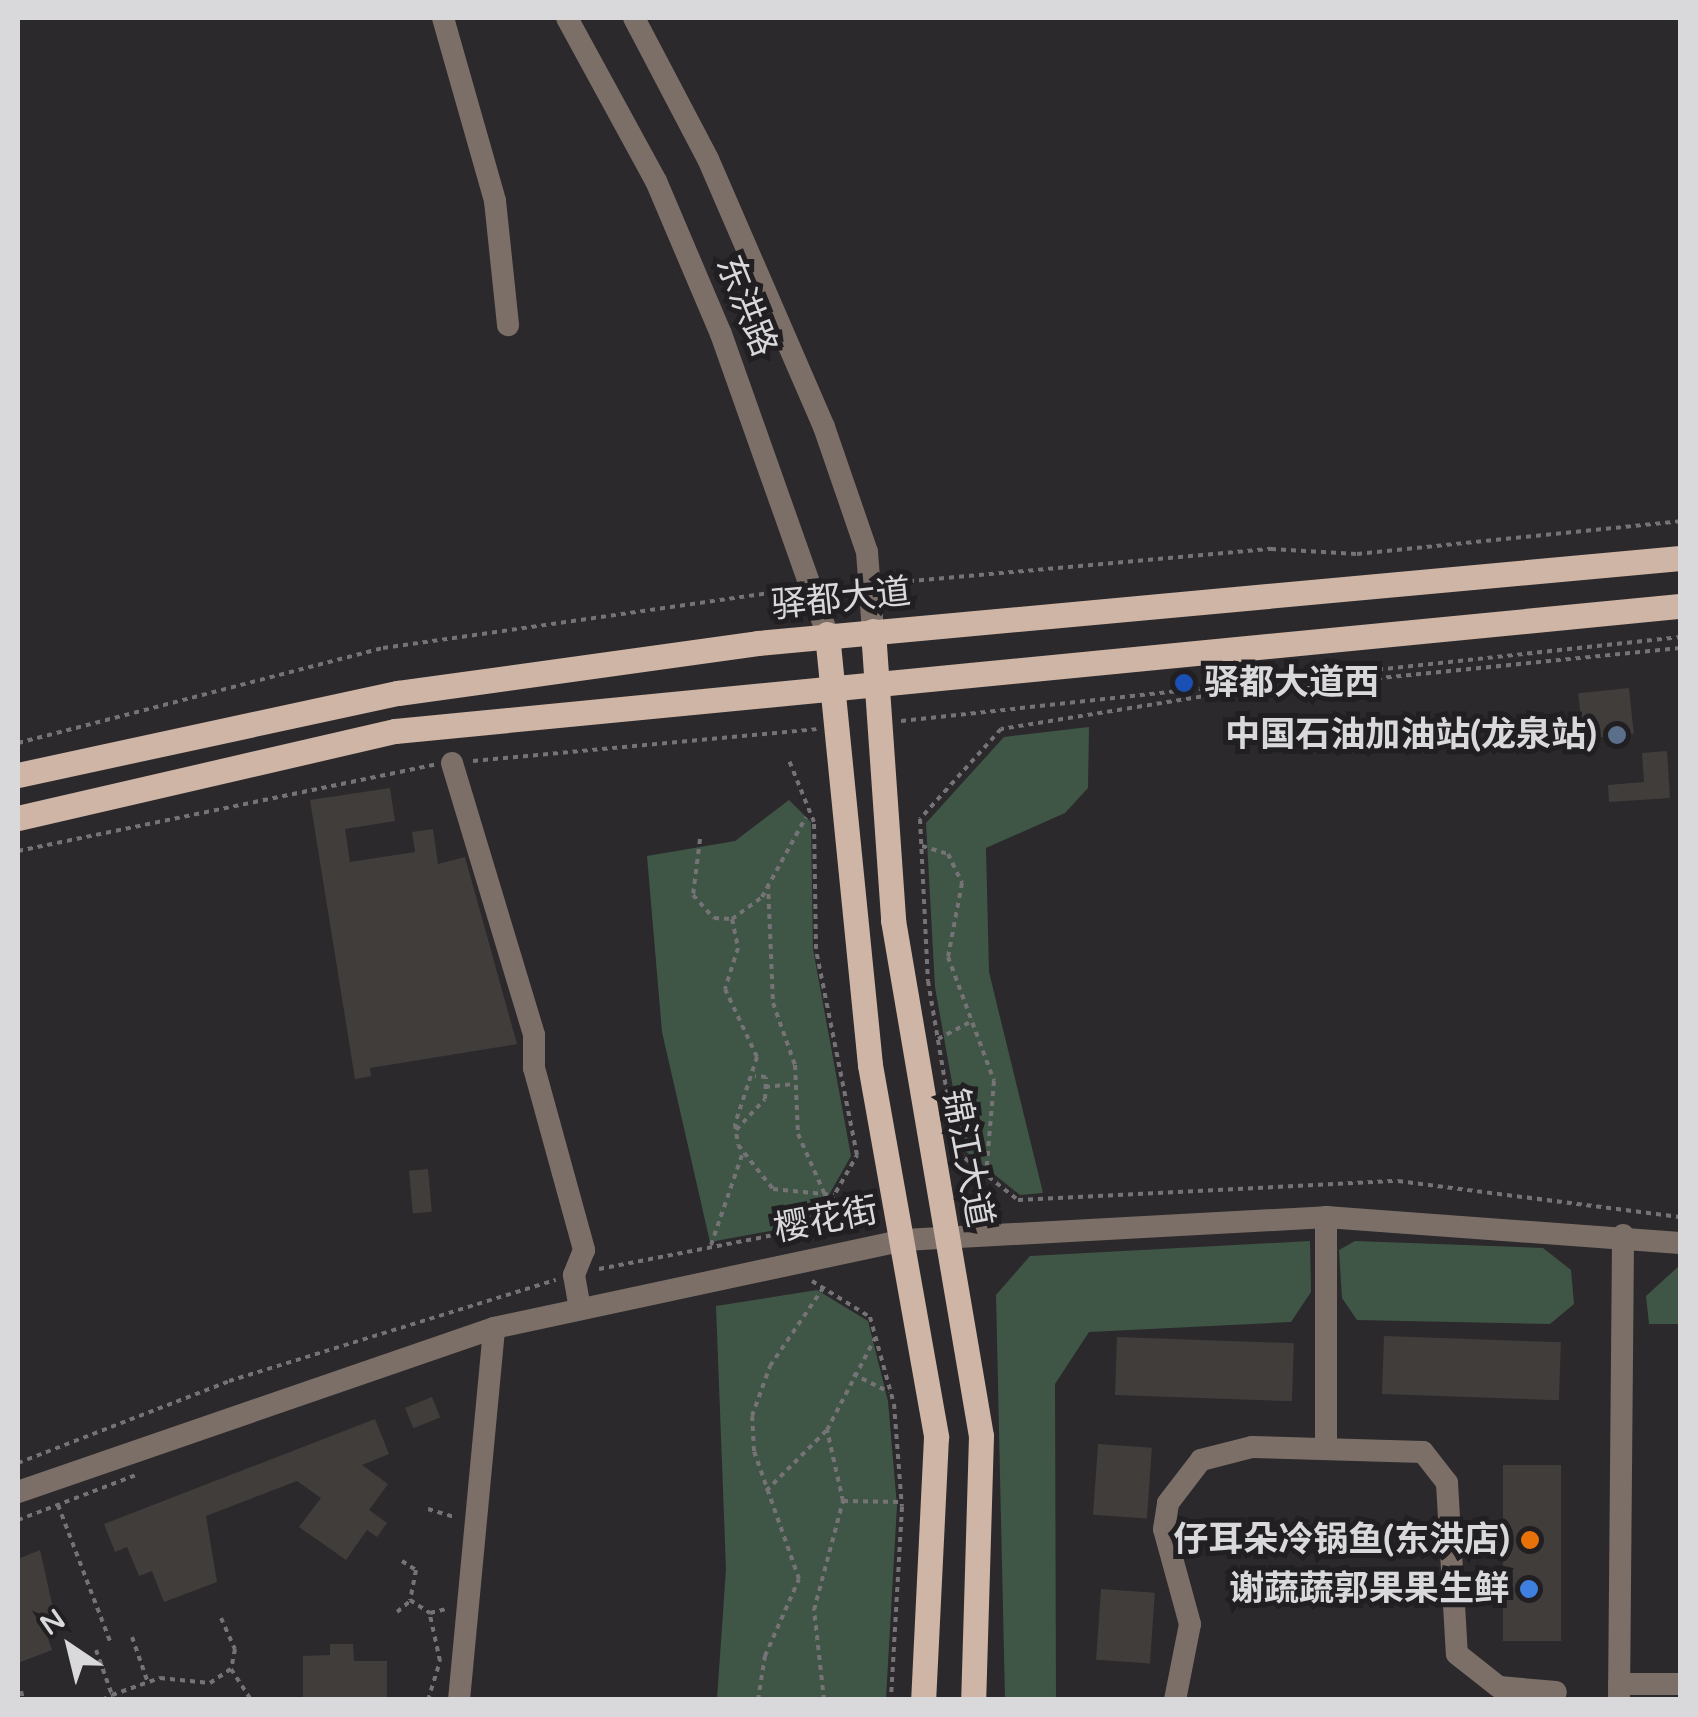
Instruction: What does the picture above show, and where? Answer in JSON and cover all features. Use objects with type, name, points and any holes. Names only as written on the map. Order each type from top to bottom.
[{"type":"main road","name":"驿都大道","points":[[18,775],[398,694],[827,634],[1680,558]]},
{"type":"main road","points":[[18,818],[395,731],[1680,606]]},
{"type":"main road","name":"锦江大道","points":[[874,631],[873,684],[892,920],[980,1436],[974,1700]]},
{"type":"main road","points":[[827,634],[835,690],[853,936],[936,1437],[922,1700]]},
{"type":"street","points":[[443,18],[495,204],[508,325]]},
{"type":"street","name":"东洪路","points":[[567,18],[670,215],[813,588],[827,634]]},
{"type":"street","name":"东洪路","points":[[634,18],[773,302],[824,427],[871,585],[874,631]]},
{"type":"street","points":[[452,763],[534,1035],[534,1068],[584,1250],[574,1275],[580,1308]]},
{"type":"street","points":[[1326,1217],[1326,1446]]},
{"type":"street","name":"樱花街","points":[[18,1492],[494,1328],[904,1240],[1326,1217],[1623,1235],[1680,1243]]},
{"type":"street","points":[[1623,1235],[1619,1692],[1680,1684]]},
{"type":"street","points":[[458,1700],[494,1328]]},
{"type":"street","points":[[1175,1700],[1190,1624],[1164,1529],[1181,1479],[1225,1449],[1326,1446],[1423,1452],[1438,1466],[1450,1503],[1457,1654],[1482,1680],[1556,1692]]},
{"type":"path","points":[[871,585],[1680,521]]},
{"type":"path","points":[[18,744],[383,648],[813,588]]},
{"type":"path","points":[[1680,648],[1212,696],[1001,729],[920,818],[938,1039],[957,1152],[1018,1200],[1398,1181],[1680,1217]]},
{"type":"path","points":[[700,840],[694,895],[714,918],[732,919],[768,884],[806,817]]},
{"type":"path","points":[[921,846],[959,868],[948,957],[994,1081],[986,1175]]},
{"type":"path","points":[[768,884],[773,1002],[797,1084],[798,1134],[824,1195]]},
{"type":"path","points":[[732,919],[738,948],[725,989],[752,1038],[754,1076],[736,1130],[742,1154],[773,1189],[835,1195]]},
{"type":"path","points":[[938,1039],[973,1020]]},
{"type":"path","points":[[736,1130],[765,1087],[766,1077],[754,1076]]},
{"type":"path","points":[[765,1087],[797,1084]]},
{"type":"path","points":[[711,1244],[742,1154]]},
{"type":"path","points":[[793,1284],[823,1288],[870,1317],[891,1393],[901,1502],[890,1700]]},
{"type":"path","points":[[758,1700],[764,1656],[800,1578],[754,1450],[757,1392],[823,1288]]},
{"type":"path","points":[[766,1491],[827,1430],[876,1336]]},
{"type":"path","points":[[853,1374],[891,1393]]},
{"type":"path","points":[[824,1700],[814,1610],[843,1501],[827,1430]]},
{"type":"path","points":[[843,1501],[901,1502]]},
{"type":"path","points":[[58,1504],[111,1644]]},
{"type":"path","points":[[428,1509],[464,1526]]},
{"type":"path","points":[[398,1612],[410,1600],[416,1570],[402,1561]]},
{"type":"path","points":[[430,1613],[456,1599]]},
{"type":"path","points":[[410,1600],[430,1613],[440,1660],[428,1700]]},
{"type":"path","points":[[221,1618],[235,1648],[231,1669],[252,1700]]},
{"type":"path","points":[[132,1637],[148,1682]]},
{"type":"path","points":[[96,1650],[112,1695]]},
{"type":"path","points":[[102,1700],[148,1682],[210,1682],[231,1669]]},
{"type":"path","points":[[21,1691],[22,1700]]},
{"type":"green space","points":[[1089,727],[1088,788],[1065,813],[986,848],[989,972],[1043,1193],[1020,1195],[964,1150],[935,987],[926,823],[1004,737]]},
{"type":"green space","points":[[789,800],[811,822],[813,949],[851,1156],[813,1223],[710,1242],[662,1032],[647,856],[735,841]]},
{"type":"green space","points":[[1310,1241],[1311,1292],[1291,1322],[1089,1332],[1055,1384],[1056,1699],[1005,1699],[996,1295],[1030,1256]]},
{"type":"green space","points":[[1355,1241],[1543,1248],[1571,1270],[1574,1304],[1550,1324],[1357,1320],[1342,1298],[1339,1250]]},
{"type":"green space","points":[[1680,1265],[1680,1324],[1649,1324],[1646,1296]]},
{"type":"green space","points":[[817,1290],[868,1321],[888,1401],[897,1506],[886,1699],[717,1699],[726,1569],[716,1306]]},
{"type":"building","points":[[1629,688],[1634,734],[1583,739],[1578,693]]},
{"type":"building","points":[[1667,751],[1670,798],[1609,802],[1608,785],[1644,782],[1642,753]]},
{"type":"building","points":[[390,788],[395,821],[345,829],[350,862],[415,852],[412,832],[433,829],[438,864],[465,857],[517,1044],[370,1068],[371,1076],[355,1079],[310,800]]},
{"type":"building","points":[[428,1169],[432,1212],[413,1213],[409,1171]]},
{"type":"building","points":[[1384,1336],[1561,1342],[1559,1400],[1382,1394]]},
{"type":"building","points":[[1117,1337],[1294,1343],[1292,1401],[1115,1395]]},
{"type":"building","points":[[432,1397],[440,1417],[413,1428],[405,1408]]},
{"type":"building","points":[[375,1419],[389,1454],[362,1465],[388,1484],[369,1510],[387,1523],[377,1537],[367,1530],[346,1560],[299,1527],[321,1498],[297,1481],[206,1516],[217,1582],[164,1602],[152,1571],[139,1576],[127,1547],[115,1552],[104,1524]]},
{"type":"building","points":[[1098,1444],[1152,1448],[1147,1519],[1093,1515]]},
{"type":"building","points":[[1503,1465],[1561,1465],[1561,1641],[1503,1641]]},
{"type":"building","points":[[40,1550],[54,1613],[41,1618],[52,1650],[18,1663],[18,1559]]},
{"type":"building","points":[[1101,1589],[1155,1593],[1150,1664],[1096,1660]]},
{"type":"building","points":[[330,1644],[353,1644],[354,1661],[387,1661],[387,1700],[303,1700],[303,1656],[330,1655]]},
{"type":"place","name":"驿都大道西","points":[[1184,683]]},
{"type":"place","name":"中国石油加油站(龙泉站)","points":[[1617,735]]},
{"type":"place","name":"仔耳朵冷锅鱼(东洪店)","points":[[1530,1540]]},
{"type":"place","name":"谢蔬蔬郭果果生鲜","points":[[1529,1589]]}]
